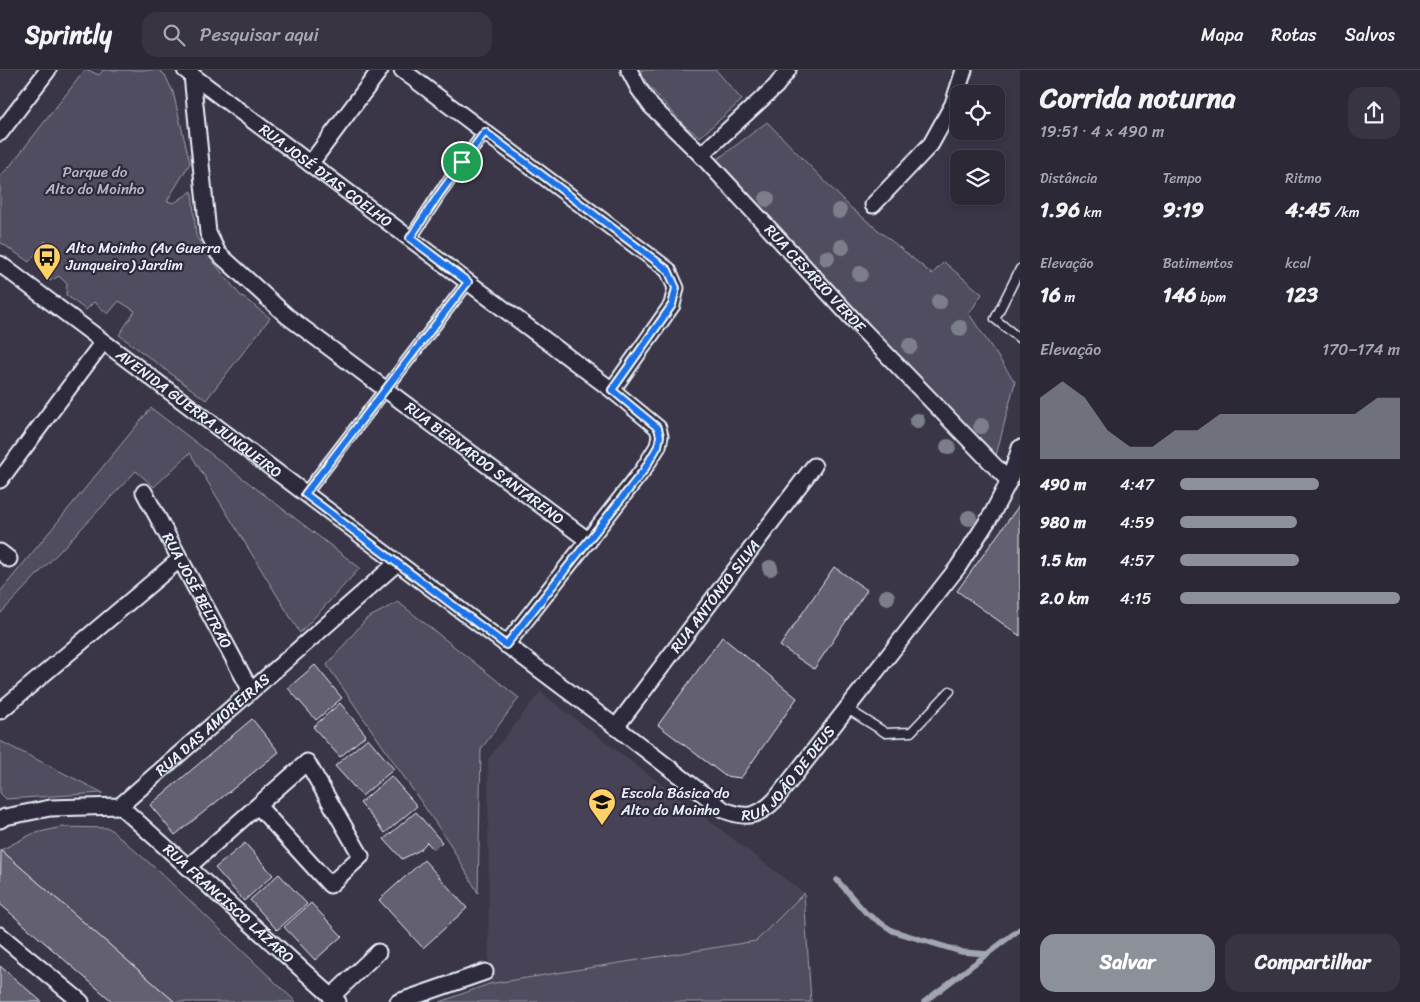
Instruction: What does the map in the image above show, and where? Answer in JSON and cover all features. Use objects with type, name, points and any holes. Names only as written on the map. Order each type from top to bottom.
[{"type":"street","points":[[0,133],[48,70]]},
{"type":"street","points":[[310,164],[380,70]]},
{"type":"street","points":[[402,70],[668,270],[676,288],[672,305],[612,390]]},
{"type":"street","name":"RUA CESÁRIO VERDE","points":[[630,70],[639,89],[651,106],[701,155],[861,328],[1010,480]]},
{"type":"street","points":[[701,155],[776,86],[788,70]]},
{"type":"street","points":[[873,205],[931,144],[953,104],[964,70]]},
{"type":"street","name":"RUA JOSÉ DIAS COELHO","points":[[189,73],[612,390],[658,428],[660,436],[658,446],[644,470],[506,645]]},
{"type":"street","name":"RUA BERNARDO SANTARENO","points":[[189,73],[208,233],[218,253],[287,316],[589,541]]},
{"type":"street","points":[[410,238],[440,193],[485,132]]},
{"type":"street","name":"AVENIDA GUERRA JUNQUEIRO","points":[[0,264],[397,563]]},
{"type":"street","points":[[305,494],[468,282]]},
{"type":"street","points":[[0,480],[103,342]]},
{"type":"street","name":"RUA JOÃO DE DEUS","points":[[397,563],[724,810],[736,815],[747,816],[757,814],[767,808],[774,800],[958,567],[992,514],[1010,480],[1020,448]]},
{"type":"street","name":"RUA ANTÓNIO SILVA","points":[[616,727],[814,466]]},
{"type":"street","name":"RUA JOSÉ BELTRÃO","points":[[144,492],[251,691]]},
{"type":"street","points":[[0,711],[180,559]]},
{"type":"street","name":"RUA DAS AMOREIRAS","points":[[120,806],[397,563]]},
{"type":"street","points":[[188,867],[306,762],[361,856],[330,885],[258,806]]},
{"type":"street","points":[[2,817],[50,808],[120,806]]},
{"type":"street","name":"RUA FRANCISCO LÁZARO","points":[[120,806],[334,999]]},
{"type":"street","points":[[0,935],[80,1002]]},
{"type":"street","points":[[334,999],[378,952]]},
{"type":"street","points":[[398,1002],[485,972]]},
{"type":"lane","points":[[1020,269],[995,319],[1020,339]]},
{"type":"lane","points":[[846,708],[886,733],[911,732],[950,691]]},
{"type":"shaded area","name":"Escola Básica do Alto do Moinho","points":[[540,692],[804,893],[756,941],[489,984],[488,759]]},
{"type":"green space","name":"Parque do Alto do Moinho","points":[[85,70],[99,75],[103,70],[159,70],[165,75],[173,92],[190,163],[167,201],[174,203],[192,191],[196,236],[208,255],[239,294],[270,318],[206,400],[119,335],[135,311],[119,301],[108,314],[94,302],[86,310],[66,295],[67,284],[59,276],[50,281],[45,275],[57,252],[45,241],[29,262],[0,242],[0,176],[10,166]]},
{"type":"green space","points":[[636,70],[716,70],[742,100],[700,137],[685,126]]},
{"type":"green space","points":[[767,122],[850,207],[932,274],[944,262],[982,294],[969,314],[1015,382],[993,467],[714,162]]},
{"type":"green space","points":[[151,408],[360,568],[300,633],[190,453],[154,487],[136,471],[0,614],[0,592]]},
{"type":"green space","points":[[398,602],[519,698],[481,749],[478,893],[450,844],[327,665],[366,619]]},
{"type":"green space","points":[[0,741],[103,793],[6,799],[0,793]]},
{"type":"green space","points":[[61,827],[109,828],[162,874],[296,1002],[175,1002],[1,850],[32,834]]},
{"type":"green space","points":[[804,893],[811,1002],[440,1002],[489,984],[756,941]]},
{"type":"building","points":[[1020,504],[1020,636],[957,591]]},
{"type":"building","points":[[834,567],[867,590],[814,669],[780,646]]},
{"type":"building","points":[[722,637],[797,698],[741,778],[725,776],[658,725]]},
{"type":"building","points":[[315,665],[342,698],[316,720],[288,688]]},
{"type":"building","points":[[340,703],[366,735],[340,757],[313,727]]},
{"type":"building","points":[[252,719],[279,752],[175,835],[150,805]]},
{"type":"building","points":[[368,738],[394,769],[362,796],[335,766]]},
{"type":"building","points":[[391,776],[417,806],[385,833],[360,803]]},
{"type":"building","points":[[416,812],[442,842],[434,850],[427,842],[420,850],[402,859],[384,839]]},
{"type":"building","points":[[245,843],[273,875],[244,901],[215,868]]},
{"type":"building","points":[[1,850],[175,1002],[113,1002],[0,904]]},
{"type":"building","points":[[424,860],[467,908],[423,948],[379,900]]},
{"type":"building","points":[[279,874],[307,904],[277,930],[250,900]]},
{"type":"building","points":[[311,903],[342,936],[315,960],[284,927]]},
{"type":"building","points":[[0,966],[42,1002],[0,1002]]},
{"type":"waterway","points":[[837,880],[866,913],[893,931],[962,952],[988,954]]},
{"type":"waterway","points":[[924,1002],[1020,929]]},
{"type":"place","name":"Alto Moinho (Av Guerra Junqueiro) Jardim","points":[[47,281]]},
{"type":"place","name":"Escola Básica do Alto do Moinho","points":[[602,826]]},
{"type":"route","points":[[485,132],[668,270],[676,288],[672,305],[612,390],[658,428],[660,436],[658,446],[644,470],[506,645],[305,494],[468,282],[410,238],[462,162],[485,132]]}]
